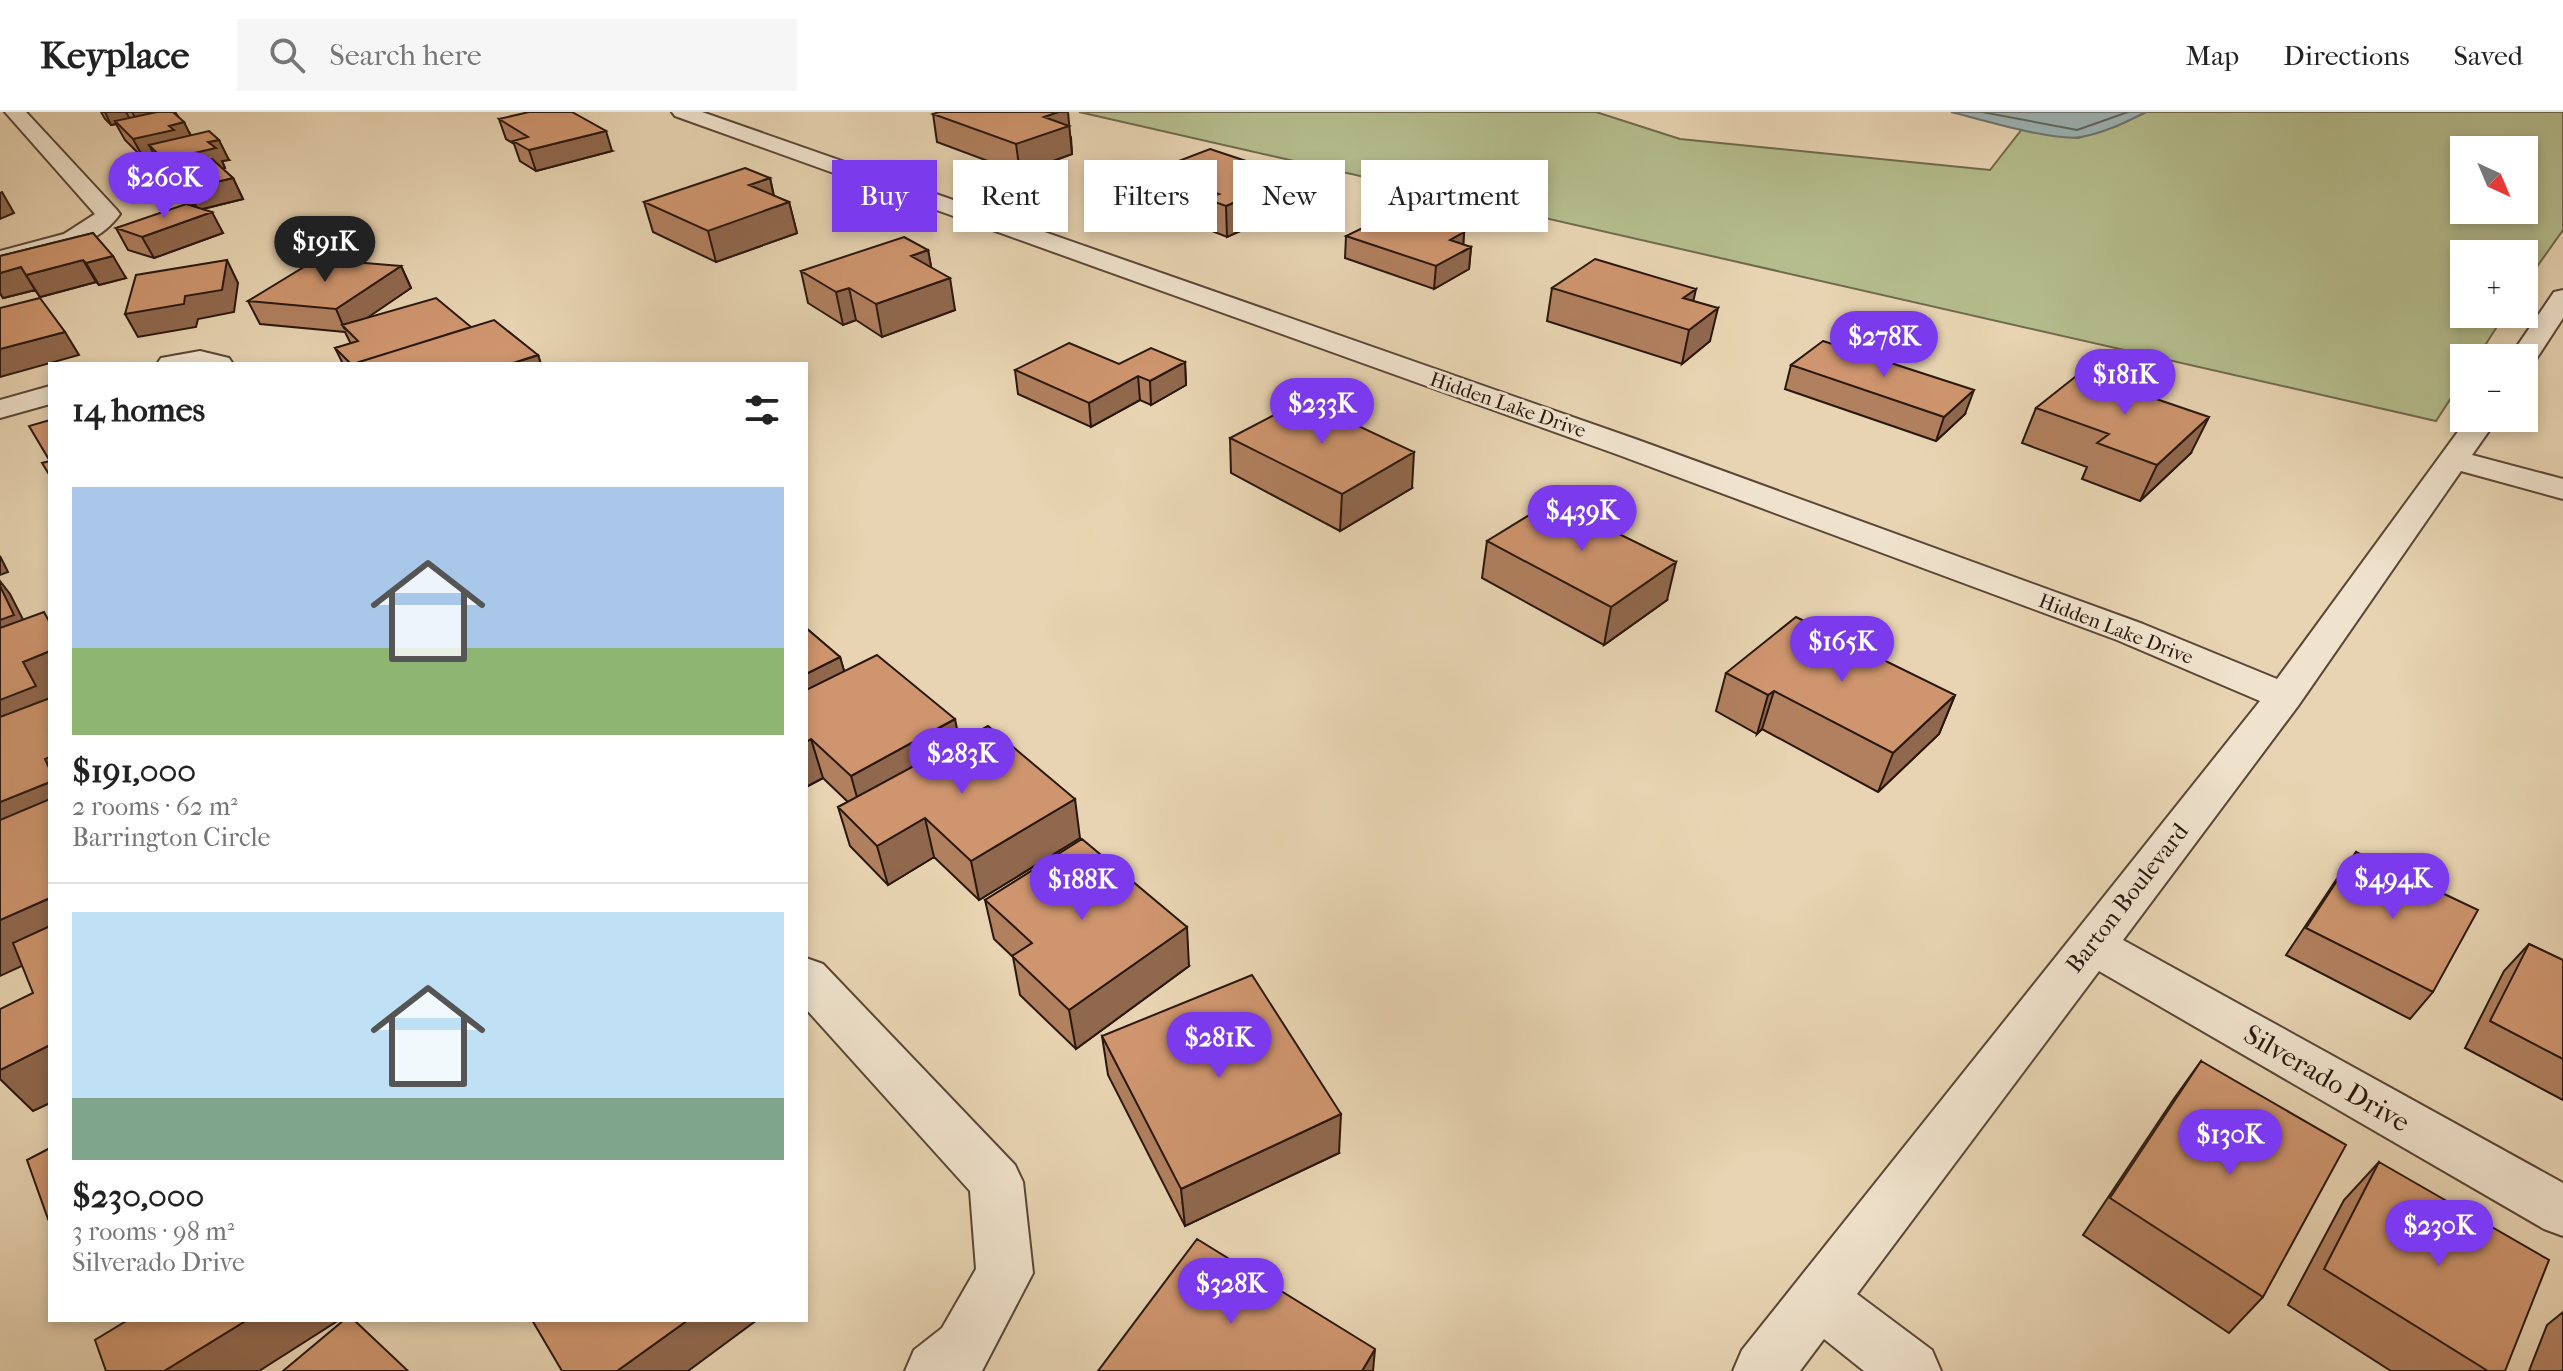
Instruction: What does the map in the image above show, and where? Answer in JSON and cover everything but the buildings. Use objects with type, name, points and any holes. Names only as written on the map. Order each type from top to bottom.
[{"type":"street","points":[[0,258],[59,244],[98,226],[108,214],[15,112]]},
{"type":"street","name":"Hidden Lake Drive","points":[[682,112],[1657,457],[2130,632],[2284,697]]},
{"type":"street","points":[[2532,344],[2563,298]]},
{"type":"street","points":[[183,362],[200,359],[211,362]]},
{"type":"street","points":[[0,409],[48,396]]},
{"type":"street","name":"Barton Boulevard","points":[[1763,1371],[2284,697],[2474,432]]},
{"type":"street","points":[[2455,460],[2563,489]]},
{"type":"street","name":"Silverado Drive","points":[[2091,944],[2563,1211]]},
{"type":"street","points":[[808,979],[996,1182],[1005,1273],[963,1349],[935,1371]]},
{"type":"street","points":[[1818,1299],[1911,1371]]},
{"type":"green space","points":[[1079,112],[1596,112],[1680,139],[1990,170],[2022,129],[2078,138],[2117,126],[2146,112],[2563,112],[2563,230],[2538,265],[2538,240],[2450,240],[2450,328],[2496,328],[2486,344],[2450,344],[2450,400],[2436,421],[1548,219],[1548,160],[1361,160],[1361,176],[1345,173],[1345,160],[1290,160]]},
{"type":"water","points":[[1951,112],[2146,112],[2098,133],[2069,138],[2017,129]]}]
